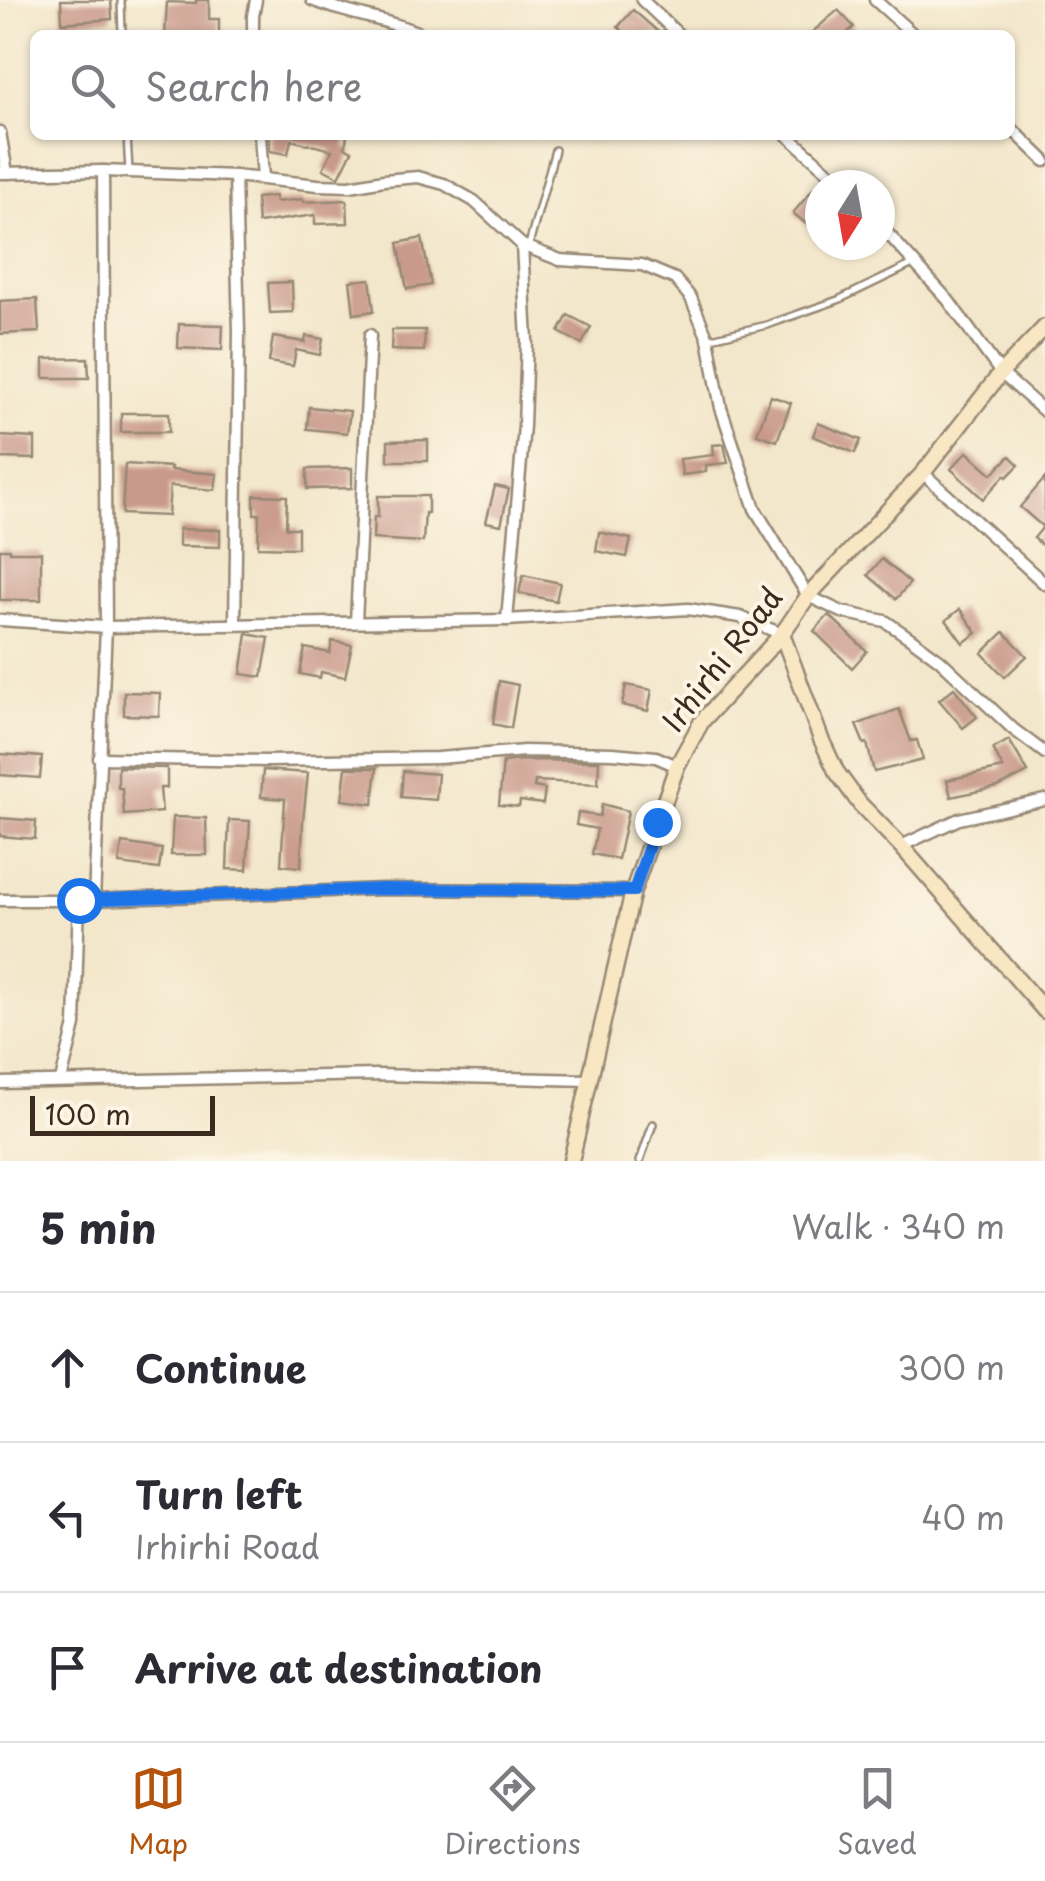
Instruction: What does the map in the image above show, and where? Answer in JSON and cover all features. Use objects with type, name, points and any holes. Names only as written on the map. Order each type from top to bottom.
[{"type":"street","points":[[254,30],[256,0]]},
{"type":"street","points":[[312,0],[411,30]]},
{"type":"street","points":[[642,0],[674,30]]},
{"type":"street","points":[[874,0],[908,30]]},
{"type":"street","points":[[1015,131],[1042,153]]},
{"type":"street","points":[[0,132],[3,173],[103,171],[235,176],[350,186],[418,178],[444,184],[474,201],[525,247],[560,260],[642,266],[675,279],[690,298],[708,338],[721,408],[755,509],[808,596],[842,612],[885,621],[940,660],[1045,754]]},
{"type":"street","points":[[260,140],[263,179]]},
{"type":"street","points":[[793,140],[826,170]]},
{"type":"street","points":[[94,900],[106,628],[103,171]]},
{"type":"street","points":[[235,176],[239,332],[235,624]]},
{"type":"street","points":[[895,242],[948,300],[1001,373],[1045,412]]},
{"type":"street","points":[[506,620],[524,426],[525,247]]},
{"type":"street","name":"Irhirhi Road","points":[[570,1161],[634,891],[677,766],[702,722],[782,634],[808,596],[923,472],[1001,373],[1045,326]]},
{"type":"street","points":[[356,622],[370,335]]},
{"type":"street","points":[[923,472],[1045,584]]},
{"type":"street","points":[[0,620],[106,628],[506,620],[688,609],[740,618],[782,634],[836,771],[860,804],[1045,1011]]},
{"type":"street","points":[[100,758],[438,758],[524,751],[656,757],[677,766]]},
{"type":"street","points":[[901,846],[959,819],[1045,800]]},
{"type":"street","points":[[0,900],[382,889],[634,891]]},
{"type":"street","points":[[60,1080],[74,1025],[79,900]]},
{"type":"street","points":[[0,1083],[376,1075],[588,1080]]},
{"type":"lane","points":[[122,0],[122,30]]},
{"type":"lane","points":[[127,140],[129,172]]},
{"type":"lane","points":[[525,247],[555,150]]},
{"type":"lane","points":[[708,338],[767,325],[838,300],[914,263]]},
{"type":"lane","points":[[640,1161],[653,1124]]},
{"type":"building","points":[[61,0],[111,0],[112,19],[62,23]]},
{"type":"building","points":[[209,0],[209,19],[219,19],[219,30],[165,30],[167,2]]},
{"type":"building","points":[[633,10],[656,30],[621,30],[618,27]]},
{"type":"building","points":[[838,10],[854,27],[851,30],[815,30]]},
{"type":"building","points":[[270,140],[291,140],[288,154],[270,151]]},
{"type":"building","points":[[291,140],[346,140],[345,147],[352,151],[339,177],[323,169],[332,150]]},
{"type":"building","points":[[275,196],[276,202],[347,200],[348,223],[315,224],[315,215],[258,223],[256,198]]},
{"type":"building","points":[[805,199],[805,223],[793,213]]},
{"type":"building","points":[[422,238],[431,285],[407,289],[398,243]]},
{"type":"building","points":[[370,279],[374,311],[354,314],[350,281]]},
{"type":"building","points":[[292,282],[293,312],[270,313],[268,283]]},
{"type":"building","points":[[37,299],[39,332],[0,334],[0,301]]},
{"type":"building","points":[[568,315],[591,327],[582,344],[559,332]]},
{"type":"building","points":[[179,324],[223,325],[222,350],[178,348]]},
{"type":"building","points":[[392,330],[425,330],[424,351],[391,350]]},
{"type":"building","points":[[306,336],[323,339],[320,355],[296,350],[293,366],[269,362],[273,337],[305,342]]},
{"type":"building","points":[[88,358],[89,378],[44,378],[44,359]]},
{"type":"building","points":[[771,396],[791,403],[777,441],[757,434]]},
{"type":"building","points":[[309,407],[350,411],[347,433],[307,429]]},
{"type":"building","points":[[121,413],[169,413],[169,432],[121,432]]},
{"type":"building","points":[[818,423],[861,440],[855,453],[813,436]]},
{"type":"building","points":[[0,436],[35,438],[35,459],[0,458]]},
{"type":"building","points":[[428,440],[428,461],[388,461],[388,441]]},
{"type":"building","points":[[724,444],[728,463],[706,465],[706,472],[682,475],[680,459],[714,455],[713,445]]},
{"type":"building","points":[[967,452],[992,474],[1010,456],[1019,465],[983,499],[951,469]]},
{"type":"building","points":[[125,464],[217,474],[215,490],[170,486],[168,516],[122,514]]},
{"type":"building","points":[[352,468],[352,488],[307,489],[307,469]]},
{"type":"building","points":[[1045,478],[1045,548],[1034,538],[1043,527],[1020,507]]},
{"type":"building","points":[[495,486],[509,489],[501,525],[486,522]]},
{"type":"building","points":[[254,495],[287,496],[286,528],[298,528],[298,548],[258,547],[259,514],[254,514]]},
{"type":"building","points":[[378,496],[428,496],[423,542],[373,539]]},
{"type":"building","points":[[179,529],[220,530],[220,547],[179,546]]},
{"type":"building","points":[[599,532],[631,539],[627,557],[596,551]]},
{"type":"building","points":[[0,549],[41,552],[41,600],[0,600]]},
{"type":"building","points":[[882,559],[910,583],[896,599],[868,575]]},
{"type":"building","points":[[523,575],[560,583],[556,601],[519,593]]},
{"type":"building","points":[[960,609],[977,633],[963,643],[946,620]]},
{"type":"building","points":[[829,615],[867,651],[852,668],[814,631]]},
{"type":"building","points":[[1004,632],[1027,656],[1005,677],[982,653]]},
{"type":"building","points":[[247,634],[269,638],[262,677],[241,674]]},
{"type":"building","points":[[332,641],[352,645],[345,677],[321,672],[320,678],[300,674],[305,648],[330,653]]},
{"type":"building","points":[[499,681],[518,685],[511,728],[493,724]]},
{"type":"building","points":[[626,685],[652,690],[648,711],[622,705]]},
{"type":"building","points":[[954,688],[977,717],[963,728],[939,700]]},
{"type":"building","points":[[124,692],[160,693],[159,716],[124,715]]},
{"type":"building","points":[[899,709],[911,741],[917,740],[923,760],[874,772],[867,743],[864,744],[856,725]]},
{"type":"building","points":[[1009,740],[1028,772],[998,787],[951,797],[947,780],[1003,768],[993,749]]},
{"type":"building","points":[[0,754],[42,757],[40,778],[0,775]]},
{"type":"building","points":[[599,761],[598,784],[535,781],[534,787],[545,789],[543,804],[520,801],[519,807],[499,805],[503,762]]},
{"type":"building","points":[[118,767],[167,768],[167,788],[160,788],[162,812],[124,815]]},
{"type":"building","points":[[346,768],[377,768],[373,804],[342,800]]},
{"type":"building","points":[[263,770],[308,773],[301,867],[281,865],[285,799],[261,797]]},
{"type":"building","points":[[403,771],[438,774],[436,800],[401,797]]},
{"type":"building","points":[[602,804],[628,811],[618,859],[592,854],[597,829],[576,825],[578,813],[600,816]]},
{"type":"building","points":[[173,817],[206,818],[207,855],[171,855]]},
{"type":"building","points":[[0,818],[36,821],[35,839],[0,836]]},
{"type":"building","points":[[229,820],[250,821],[247,870],[227,869]]},
{"type":"building","points":[[122,843],[162,849],[159,869],[119,864]]},
{"type":"route","points":[[79,900],[382,889],[634,891],[657,822]]}]
